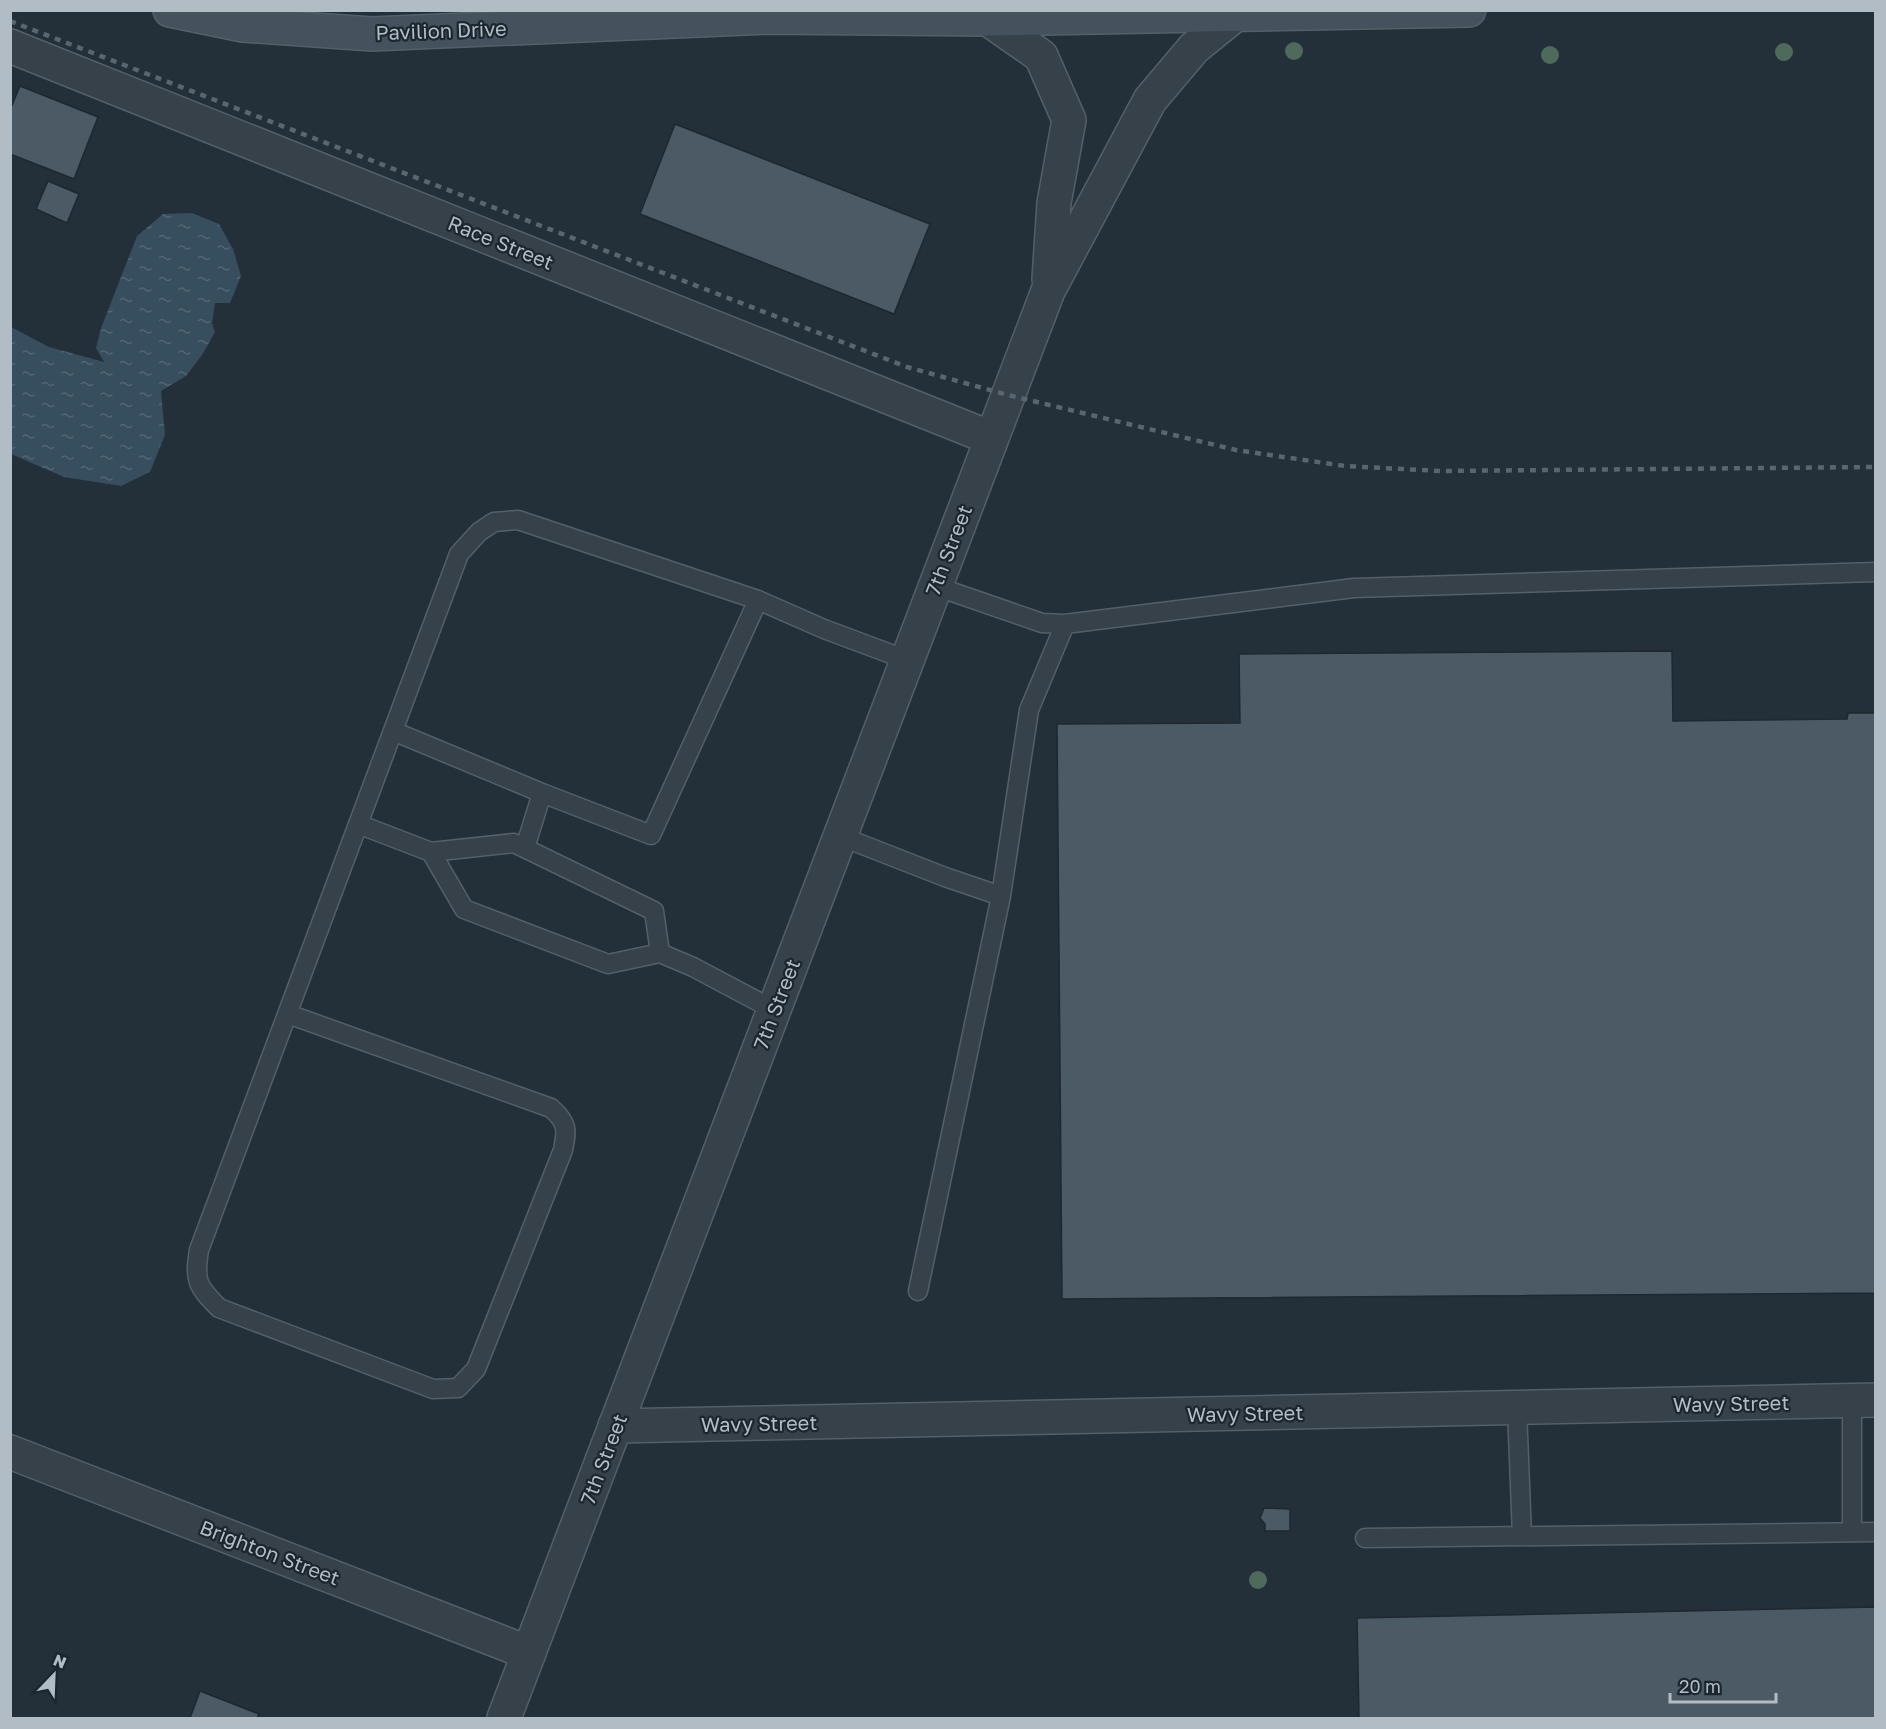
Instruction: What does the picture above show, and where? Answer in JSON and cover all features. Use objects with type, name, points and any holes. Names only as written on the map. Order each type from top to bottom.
[{"type":"main road","name":"Pavilion Drive","points":[[170,10],[243,25],[372,34],[760,14],[988,19],[1469,10]]},
{"type":"street","name":"7th Street","points":[[504,1719],[1048,291],[1150,100],[1194,48],[1236,14]]},
{"type":"street","name":"7th Street","points":[[988,19],[1041,56],[1069,120],[1054,203],[1048,291]]},
{"type":"street","name":"Race Street","points":[[10,46],[991,438]]},
{"type":"street","name":"Wavy Street","points":[[615,1426],[1864,1401]]},
{"type":"street","name":"Brighton Street","points":[[10,1452],[529,1653]]},
{"type":"lane","points":[[288,1014],[551,1108],[563,1118],[566,1131],[563,1150],[476,1369],[458,1388],[433,1389],[219,1308],[202,1291],[196,1270],[200,1250],[459,554],[479,532],[494,522],[518,520],[758,600],[907,660]]},
{"type":"lane","points":[[935,586],[1042,623],[1065,624],[1354,588],[1875,572]]},
{"type":"lane","points":[[393,731],[651,835],[758,600]]},
{"type":"lane","points":[[918,1291],[1001,896],[1029,710],[1065,624]]},
{"type":"lane","points":[[525,848],[542,793]]},
{"type":"lane","points":[[358,824],[431,852],[514,843],[654,911],[660,953]]},
{"type":"lane","points":[[840,836],[1001,896]]},
{"type":"lane","points":[[431,852],[464,909],[608,964],[660,953],[693,967],[774,1010]]},
{"type":"lane","points":[[1852,1532],[1864,1401]]},
{"type":"lane","points":[[1517,1408],[1522,1536]]},
{"type":"lane","points":[[1365,1538],[1875,1532]]},
{"type":"water","points":[[192,213],[219,224],[233,249],[241,276],[230,303],[215,303],[212,323],[215,332],[202,355],[186,376],[161,391],[165,435],[150,472],[121,486],[64,477],[11,454],[11,327],[49,347],[104,362],[96,348],[101,328],[137,236],[163,214]]},
{"type":"building","points":[[20,86],[98,117],[74,179],[10,154],[10,110]]},
{"type":"building","points":[[675,124],[930,224],[894,314],[640,214]]},
{"type":"building","points":[[48,181],[79,194],[67,223],[36,209]]},
{"type":"building","points":[[1672,651],[1673,721],[1847,719],[1848,713],[1876,713],[1876,1293],[1062,1299],[1057,724],[1240,723],[1239,654]]},
{"type":"building","points":[[1264,1508],[1290,1509],[1290,1531],[1265,1531],[1265,1524],[1260,1518]]},
{"type":"building","points":[[1876,1607],[1876,1718],[1359,1718],[1357,1618]]},
{"type":"building","points":[[200,1691],[259,1714],[257,1718],[190,1718]]},
{"type":"railway","points":[[10,21],[907,367],[1008,395],[1236,450],[1345,466],[1441,471],[1876,467]]}]
